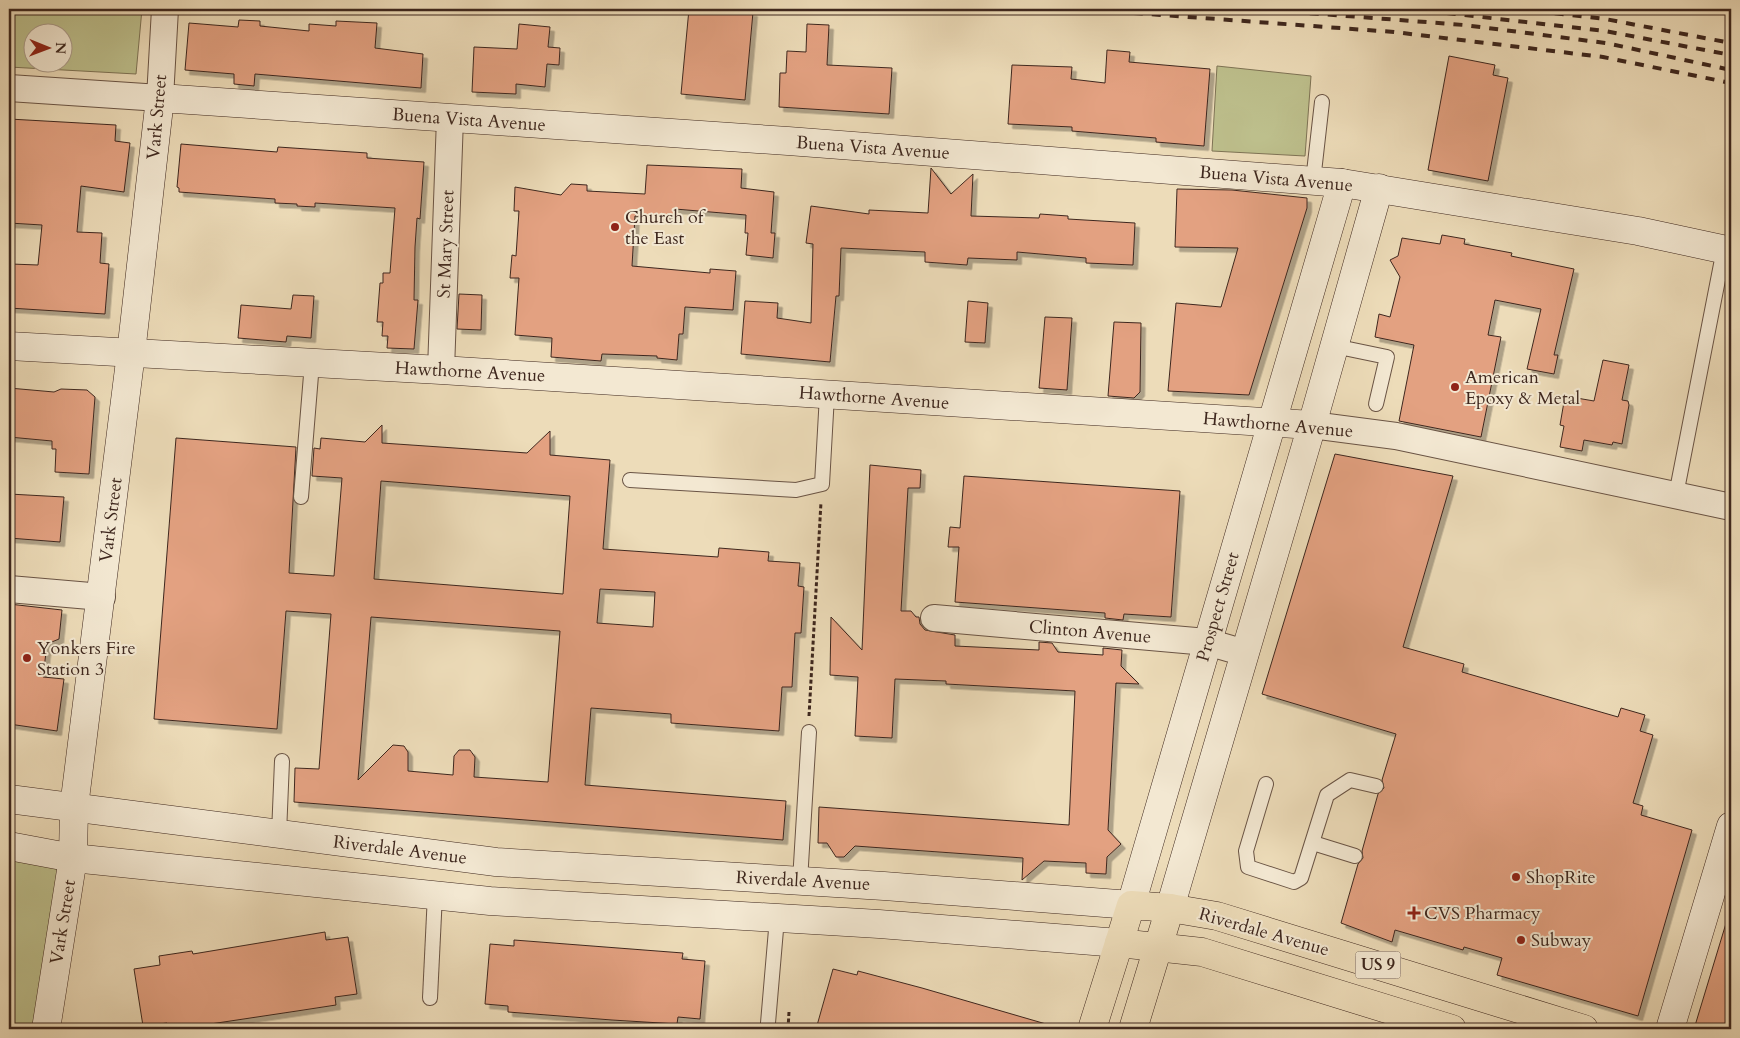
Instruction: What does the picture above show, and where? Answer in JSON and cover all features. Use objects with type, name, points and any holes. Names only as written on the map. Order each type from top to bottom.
[{"type":"main road","name":"Riverdale Avenue","points":[[1131,905],[1170,908],[1217,916],[1584,1029]]},
{"type":"main road","name":"Prospect Street","points":[[1092,1029],[1131,905]]},
{"type":"main road","points":[[1133,1029],[1170,908]]},
{"type":"main road","name":"Riverdale Avenue","points":[[1119,943],[1202,952],[1452,1029]]},
{"type":"street","name":"Vark Street","points":[[46,1029],[73,858],[74,807],[132,353],[160,98],[165,9]]},
{"type":"street","name":"Buena Vista Avenue","points":[[9,88],[1342,183],[1638,231],[1728,250]]},
{"type":"street","name":"St Mary Street","points":[[441,370],[450,118]]},
{"type":"street","name":"Prospect Street","points":[[1131,905],[1342,183]]},
{"type":"street","points":[[1170,908],[1312,425],[1379,188]]},
{"type":"street","name":"Hawthorne Avenue","points":[[9,346],[441,370],[1312,425],[1396,436],[1731,507]]},
{"type":"street","points":[[9,589],[102,597]]},
{"type":"street","name":"Clinton Avenue","points":[[934,618],[1207,642],[1244,653]]},
{"type":"street","name":"Riverdale Avenue","points":[[9,799],[496,862],[800,881],[1131,905]]},
{"type":"street","points":[[1670,1029],[1731,826]]},
{"type":"street","name":"Riverdale Avenue","points":[[9,846],[73,858],[490,901],[777,918],[1119,943]]},
{"type":"lane","points":[[1313,181],[1322,102]]},
{"type":"lane","points":[[1676,495],[1728,250]]},
{"type":"lane","points":[[1334,346],[1387,357],[1376,404]]},
{"type":"lane","points":[[301,497],[312,363]]},
{"type":"lane","points":[[630,480],[796,490],[822,484],[827,395]]},
{"type":"lane","points":[[800,881],[808,732]]},
{"type":"lane","points":[[279,834],[282,761]]},
{"type":"lane","points":[[1266,784],[1246,851],[1248,867],[1294,882],[1301,878],[1327,795],[1350,780],[1376,786]]},
{"type":"lane","points":[[1313,843],[1355,856]]},
{"type":"lane","points":[[430,998],[435,894]]},
{"type":"lane","points":[[768,1023],[777,918]]},
{"type":"path","points":[[808,732],[822,484]]},
{"type":"green space","points":[[9,9],[142,9],[136,74],[72,70],[72,22],[22,22],[22,68],[9,67]]},
{"type":"green space","points":[[1217,66],[1311,76],[1305,156],[1212,151]]},
{"type":"green space","points":[[9,848],[60,855],[34,1029],[9,1029]]},
{"type":"building","points":[[689,9],[753,12],[745,100],[681,94]]},
{"type":"building","points":[[239,20],[260,21],[260,26],[309,31],[309,24],[336,26],[336,21],[377,23],[375,48],[423,54],[421,88],[255,74],[254,86],[234,84],[234,74],[185,70],[189,23],[238,27]]},
{"type":"building","points":[[519,24],[550,27],[548,47],[560,48],[559,65],[547,64],[545,87],[516,84],[516,94],[472,92],[474,47],[517,49]]},
{"type":"building","points":[[807,24],[829,25],[827,65],[892,68],[889,114],[779,107],[780,73],[786,73],[787,51],[806,52]]},
{"type":"building","points":[[1107,50],[1130,52],[1129,62],[1210,69],[1204,146],[1156,142],[1156,138],[1072,131],[1072,127],[1008,124],[1012,65],[1072,67],[1071,79],[1105,83]]},
{"type":"building","points":[[1449,56],[1495,65],[1493,75],[1508,78],[1488,181],[1428,170]]},
{"type":"building","points":[[9,119],[116,125],[115,141],[130,143],[124,192],[81,186],[77,232],[102,233],[100,263],[109,264],[105,314],[9,308],[11,264],[38,265],[42,225],[9,223]]},
{"type":"building","points":[[181,144],[277,152],[278,147],[367,153],[367,158],[424,162],[420,219],[417,218],[415,247],[414,300],[418,300],[414,349],[387,348],[388,336],[382,336],[383,322],[377,322],[380,283],[383,283],[383,273],[390,273],[395,208],[315,203],[315,207],[297,206],[297,204],[275,203],[275,199],[179,192],[177,187]]},
{"type":"building","points":[[647,165],[742,169],[741,188],[774,192],[771,233],[775,233],[773,258],[746,255],[748,233],[745,233],[746,215],[675,209],[674,218],[635,216],[632,266],[710,273],[710,269],[736,271],[733,310],[685,307],[683,334],[679,334],[677,360],[657,358],[657,356],[602,354],[601,361],[551,357],[552,338],[515,335],[519,278],[510,278],[512,255],[516,256],[519,211],[514,211],[515,187],[561,195],[571,184],[587,185],[587,191],[645,194]]},
{"type":"building","points":[[931,168],[951,194],[973,174],[971,216],[1039,218],[1040,214],[1068,216],[1068,219],[1135,223],[1133,265],[1086,263],[1086,258],[1017,252],[1017,260],[968,258],[967,265],[925,262],[925,252],[841,248],[839,296],[836,296],[830,362],[741,354],[745,301],[778,303],[777,318],[811,323],[813,244],[806,243],[811,206],[869,214],[869,210],[928,213]]},
{"type":"building","points":[[1177,189],[1232,190],[1307,198],[1307,208],[1249,395],[1168,391],[1176,303],[1221,307],[1238,248],[1175,247]]},
{"type":"building","points":[[1442,235],[1465,239],[1464,244],[1512,253],[1511,256],[1574,269],[1554,355],[1558,355],[1554,374],[1527,369],[1541,309],[1495,300],[1488,335],[1501,337],[1481,437],[1399,421],[1414,345],[1375,337],[1379,314],[1390,317],[1400,277],[1390,260],[1398,256],[1402,238],[1440,244]]},
{"type":"building","points":[[459,294],[482,295],[481,330],[457,329]]},
{"type":"building","points":[[293,295],[314,296],[311,338],[287,336],[286,342],[238,338],[241,305],[291,309]]},
{"type":"building","points":[[968,301],[988,303],[985,343],[965,342]]},
{"type":"building","points":[[1045,317],[1072,318],[1067,390],[1039,388]]},
{"type":"building","points":[[1114,322],[1141,323],[1140,392],[1134,398],[1108,396]]},
{"type":"building","points":[[1603,360],[1629,365],[1622,400],[1628,401],[1629,405],[1622,444],[1613,442],[1612,445],[1584,440],[1582,451],[1560,447],[1564,426],[1560,425],[1565,396],[1594,401]]},
{"type":"building","points":[[9,388],[54,392],[61,389],[87,390],[95,397],[89,474],[55,472],[56,449],[52,449],[52,441],[9,437]]},
{"type":"building","points":[[382,425],[382,443],[527,453],[550,431],[550,455],[610,460],[603,549],[718,557],[719,548],[769,552],[768,561],[800,563],[798,586],[804,587],[801,633],[795,633],[792,687],[782,687],[779,731],[671,723],[671,714],[591,708],[585,785],[786,801],[783,840],[294,802],[295,768],[319,769],[331,614],[286,611],[277,729],[154,719],[176,438],[296,447],[289,573],[334,576],[342,478],[312,476],[314,448],[320,449],[321,438],[365,442]],"holes":[[[381,481],[570,496],[563,594],[374,579]],[[600,589],[655,592],[653,627],[597,623]],[[371,617],[560,631],[548,782],[474,777],[475,757],[470,750],[459,750],[454,756],[453,775],[408,771],[408,752],[404,746],[393,745],[358,780]]]},
{"type":"building","name":"ShopRite","points":[[1335,454],[1453,476],[1403,647],[1464,664],[1462,672],[1618,717],[1621,708],[1645,715],[1640,731],[1653,735],[1633,803],[1643,806],[1641,815],[1692,830],[1638,1016],[1497,975],[1502,958],[1464,947],[1463,950],[1395,930],[1392,942],[1341,923],[1358,864],[1363,858],[1362,851],[1378,794],[1384,788],[1382,780],[1396,734],[1262,694]]},
{"type":"building","points":[[870,465],[921,470],[920,488],[908,488],[901,611],[911,611],[916,617],[919,617],[920,624],[925,630],[955,635],[955,646],[1039,650],[1039,642],[1052,643],[1058,652],[1103,655],[1103,648],[1122,650],[1121,666],[1139,684],[1116,683],[1108,830],[1121,844],[1107,857],[1106,874],[1086,873],[1086,863],[1044,861],[1022,880],[1023,858],[855,846],[844,857],[836,857],[827,843],[818,843],[819,807],[1069,825],[1075,691],[946,684],[946,681],[895,679],[892,738],[855,736],[858,677],[830,675],[831,617],[862,650]]},
{"type":"building","points":[[964,476],[1180,491],[1171,617],[1124,614],[1123,620],[1105,618],[1105,613],[955,602],[959,547],[948,547],[950,527],[960,528]]},
{"type":"building","points":[[9,494],[64,497],[60,542],[9,538]]},
{"type":"building","points":[[9,604],[62,610],[59,639],[47,644],[43,677],[64,679],[57,731],[9,724]]},
{"type":"building","points":[[1727,920],[1731,921],[1731,1029],[1694,1029]]},
{"type":"building","points":[[325,932],[326,940],[348,937],[357,994],[335,997],[336,1005],[177,1029],[168,1029],[167,1023],[143,1026],[134,969],[160,965],[159,956],[192,951],[193,954]]},
{"type":"building","points":[[514,940],[683,953],[682,959],[705,961],[700,1019],[678,1017],[677,1024],[612,1020],[508,1012],[508,1006],[485,1004],[490,944],[514,946]]},
{"type":"building","points":[[833,969],[857,975],[858,971],[922,988],[1046,1024],[1045,1029],[816,1029]]},
{"type":"railway","points":[[1080,9],[1394,32],[1603,57],[1731,83]]},
{"type":"railway","points":[[1256,9],[1464,25],[1606,43],[1731,70]]},
{"type":"railway","points":[[1411,9],[1605,31],[1731,55]]},
{"type":"railway","points":[[1519,9],[1605,19],[1731,43]]},
{"type":"place","name":"Church of the East","points":[[615,227]]},
{"type":"place","name":"American Epoxy & Metal","points":[[1455,387]]},
{"type":"place","name":"Yonkers Fire Station 3","points":[[27,658]]},
{"type":"place","name":"ShopRite","points":[[1516,877]]},
{"type":"place","name":"CVS Pharmacy","points":[[1414,913]]},
{"type":"place","name":"Subway","points":[[1521,940]]}]
